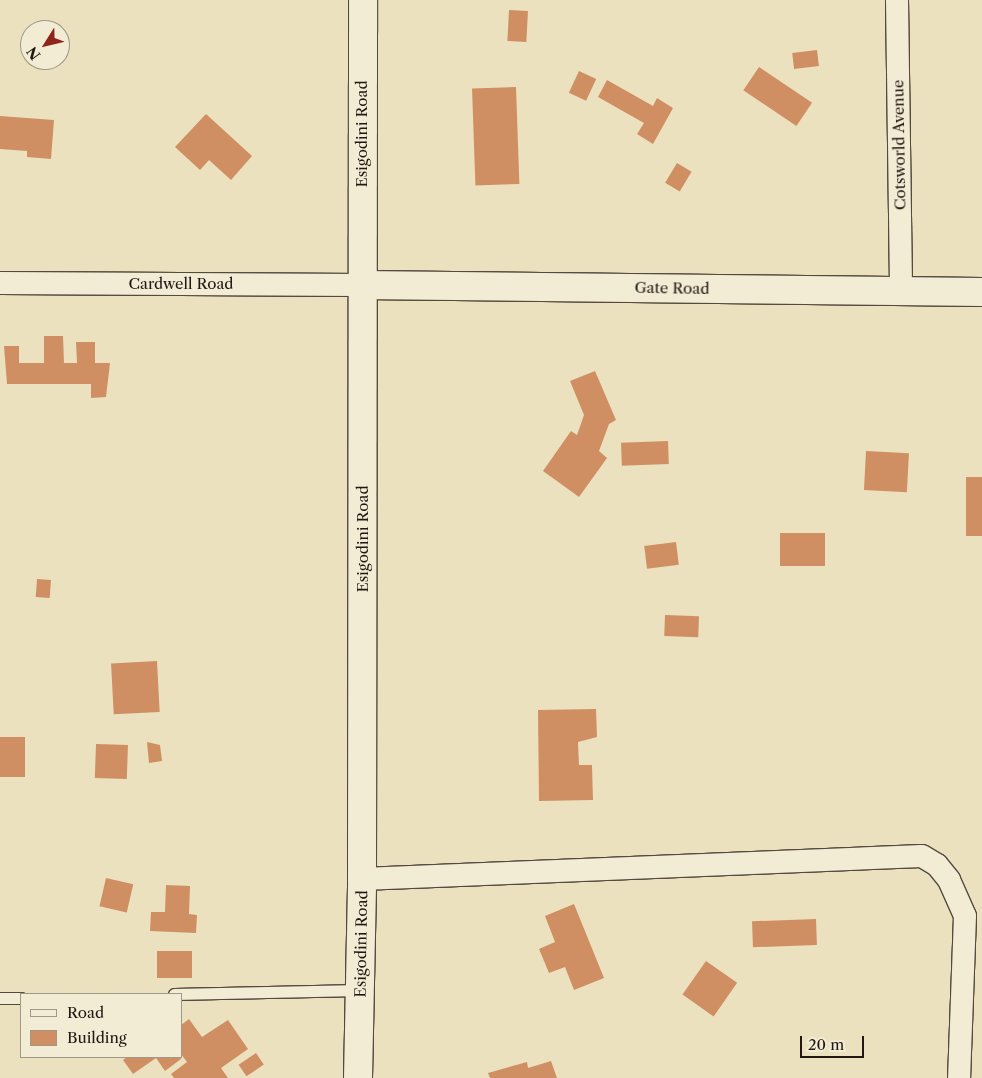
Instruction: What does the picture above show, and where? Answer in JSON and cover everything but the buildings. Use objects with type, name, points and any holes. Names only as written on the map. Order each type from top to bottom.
[{"type":"main road","name":"Esigodini Road","points":[[358,1078],[362,879],[362,0]]},
{"type":"main road","name":"Gate Road","points":[[361,285],[982,292]]},
{"type":"street","name":"Cotsworld Avenue","points":[[897,0],[901,290]]},
{"type":"street","name":"Cardwell Road","points":[[0,283],[361,285]]},
{"type":"street","points":[[362,879],[922,856],[936,865],[949,880],[965,916],[959,1078]]},
{"type":"lane","points":[[182,994],[360,990]]},
{"type":"lane","points":[[0,998],[20,998]]}]
